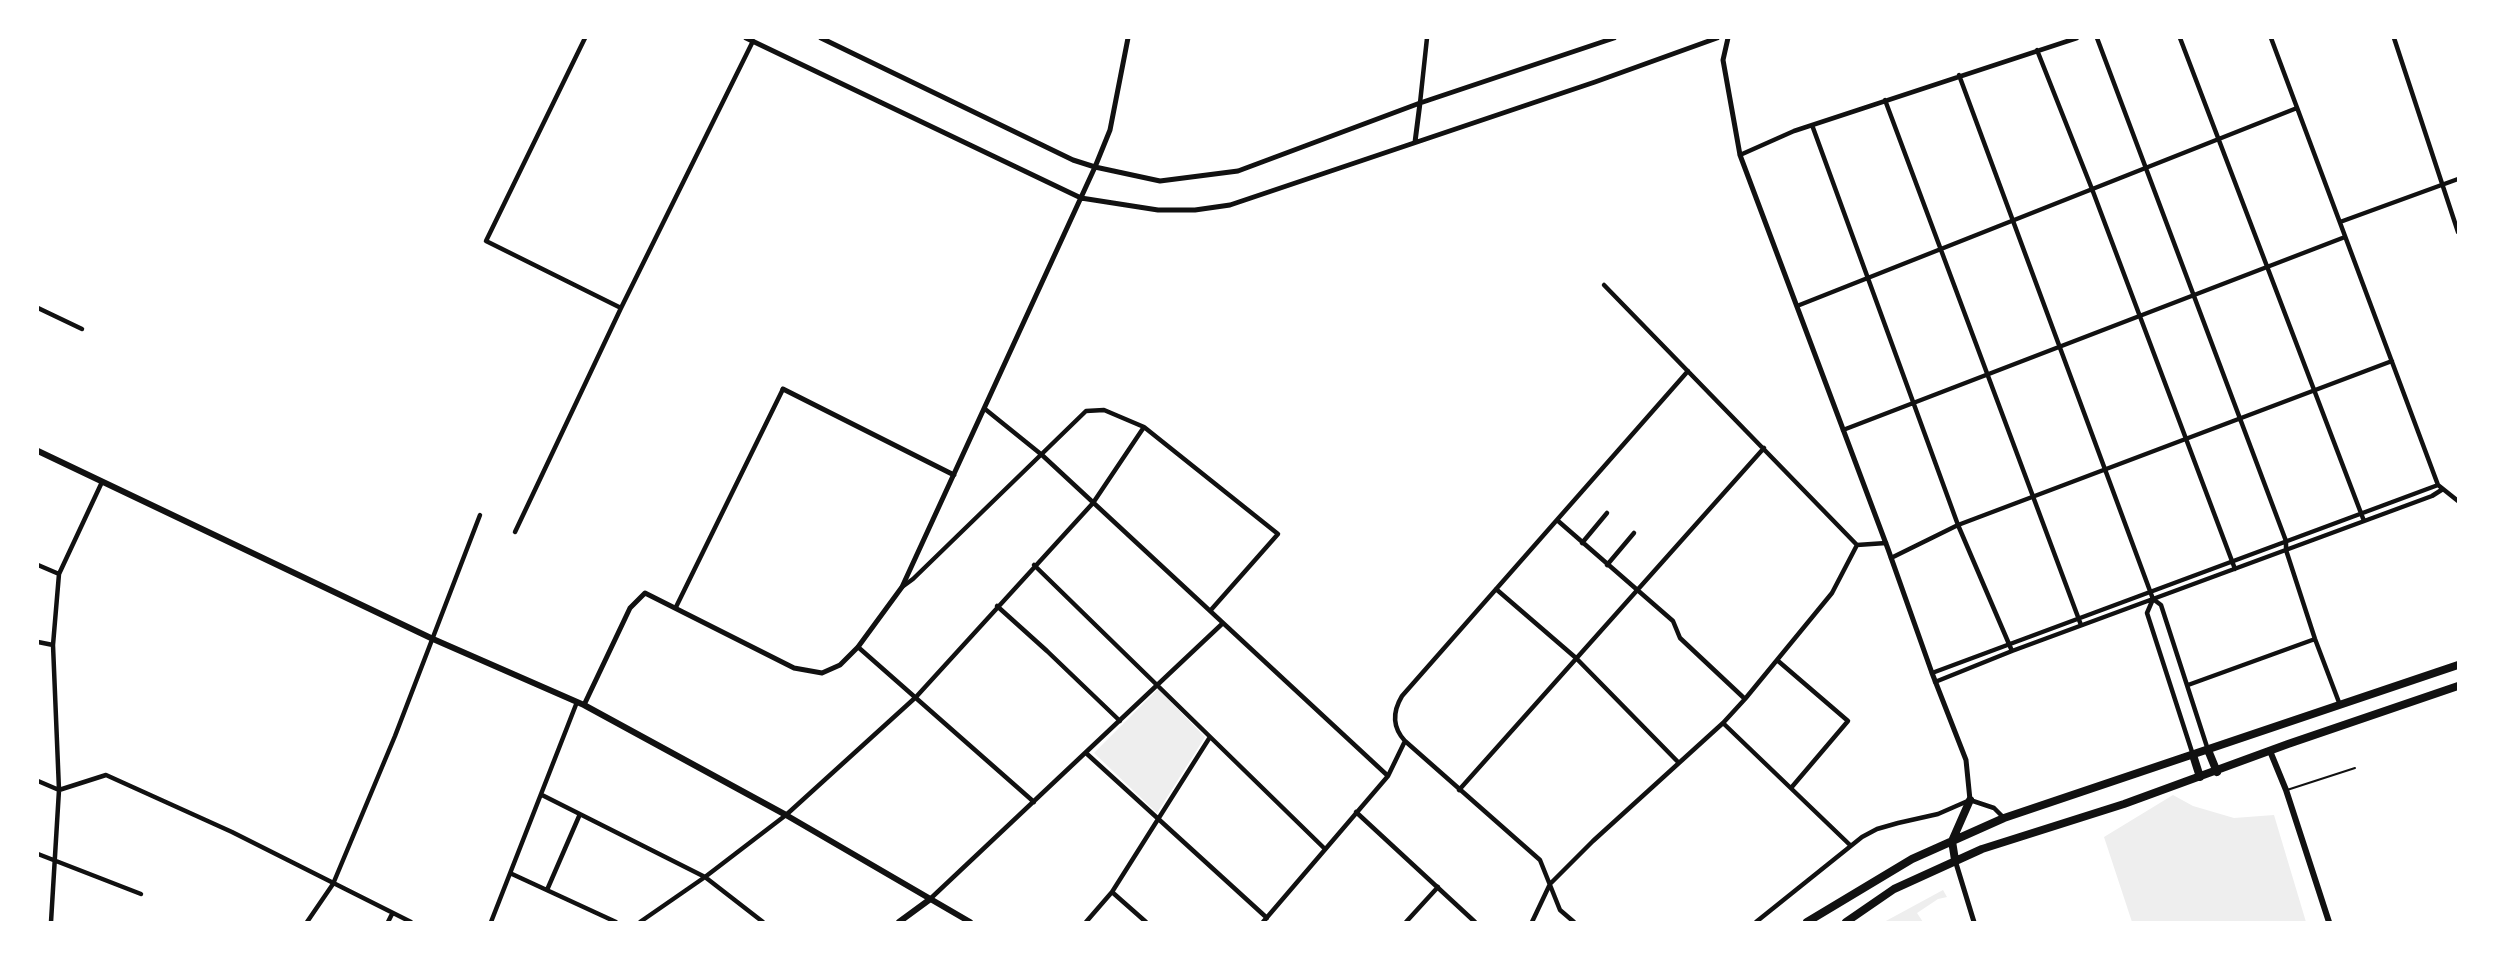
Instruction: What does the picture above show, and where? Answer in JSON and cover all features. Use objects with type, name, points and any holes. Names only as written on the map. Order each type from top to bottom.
[{"type":"highway","points":[[1807,922],[1912,860],[2004,818],[2458,665]]},
{"type":"highway","points":[[1846,922],[1894,889],[1982,849],[2124,804],[2458,687]]},
{"type":"highway","points":[[2208,750],[2217,772]]},
{"type":"highway","points":[[2193,755],[2200,777]]},
{"type":"highway","points":[[1955,860],[1952,840],[1970,800]]},
{"type":"main road","points":[[38,451],[433,639],[580,704],[786,815],[970,922]]},
{"type":"main road","points":[[2270,751],[2286,790],[2329,922]]},
{"type":"main road","points":[[899,922],[929,900]]},
{"type":"street","points":[[585,38],[486,241],[621,308]]},
{"type":"street","points":[[746,38],[754,39],[1081,198],[1158,210],[1195,210],[1230,205],[1595,82],[1717,38]]},
{"type":"street","points":[[821,38],[1021,136],[1095,167],[1160,181],[1238,171],[1420,104],[1614,38]]},
{"type":"street","points":[[491,922],[580,704],[630,608],[645,593],[794,668],[822,673],[840,665],[858,647],[902,587],[1095,167],[1110,130],[1128,38]]},
{"type":"street","points":[[1415,142],[1427,38]]},
{"type":"street","points":[[1728,38],[1723,60],[1740,155],[1966,760],[1970,800]]},
{"type":"street","points":[[1740,155],[1812,125],[2077,38]]},
{"type":"street","points":[[2097,38],[2286,541],[2286,550],[2315,639],[2340,705]]},
{"type":"street","points":[[2180,38],[2364,521]]},
{"type":"street","points":[[2271,38],[2438,485],[2458,501]]},
{"type":"street","points":[[2394,38],[2458,232]]},
{"type":"street","points":[[515,532],[621,308],[754,39]]},
{"type":"street","points":[[2037,50],[2092,189],[2235,569]]},
{"type":"street","points":[[1959,75],[2153,599],[2161,605],[2208,750]]},
{"type":"street","points":[[1885,100],[2081,625]]},
{"type":"street","points":[[1797,306],[2297,108]]},
{"type":"street","points":[[1812,125],[1958,525],[2012,651]]},
{"type":"street","points":[[2340,222],[2458,179]]},
{"type":"street","points":[[1843,430],[2345,237]]},
{"type":"street","points":[[1604,285],[1857,545]]},
{"type":"street","points":[[38,309],[82,329]]},
{"type":"street","points":[[1891,558],[1958,525],[2392,361]]},
{"type":"street","points":[[1574,922],[1560,910],[1540,860],[1405,741],[1397,730],[1395,718],[1402,696],[1688,371]]},
{"type":"street","points":[[676,607],[783,389],[954,475]]},
{"type":"street","points":[[985,409],[1042,455],[1388,776]]},
{"type":"street","points":[[902,587],[913,579],[1086,411],[1104,410],[1144,428],[1278,534],[1210,611]]},
{"type":"street","points":[[640,922],[705,877],[786,815],[916,697],[1093,503],[1144,428]]},
{"type":"street","points":[[1459,790],[1764,448]]},
{"type":"street","points":[[51,922],[59,790],[52,645],[59,574],[102,482]]},
{"type":"street","points":[[1932,673],[2150,590],[2438,485]]},
{"type":"street","points":[[1935,682],[2081,625],[2432,496],[2444,489]]},
{"type":"street","points":[[1582,543],[1607,513]]},
{"type":"street","points":[[307,922],[333,884],[395,736],[480,515]]},
{"type":"street","points":[[1557,520],[1673,621],[1680,638],[1745,699]]},
{"type":"street","points":[[1607,565],[1634,533]]},
{"type":"street","points":[[1857,545],[1886,543]]},
{"type":"street","points":[[1532,922],[1550,884],[1593,841],[1723,723],[1745,699],[1832,593],[1857,545]]},
{"type":"street","points":[[38,565],[59,574]]},
{"type":"street","points":[[1034,565],[1325,849]]},
{"type":"street","points":[[1496,589],[1576,658],[1679,763]]},
{"type":"street","points":[[2153,599],[2147,613],[2193,755]]},
{"type":"street","points":[[997,606],[1120,721]]},
{"type":"street","points":[[929,900],[1223,623]]},
{"type":"street","points":[[2188,685],[2315,639]]},
{"type":"street","points":[[38,642],[52,645]]},
{"type":"street","points":[[858,647],[1034,802]]},
{"type":"street","points":[[1777,660],[1848,722],[1791,788]]},
{"type":"street","points":[[1723,723],[1850,845]]},
{"type":"street","points":[[1086,922],[1112,892],[1210,737]]},
{"type":"street","points":[[1086,753],[1265,920],[1388,776],[1405,741]]},
{"type":"street","points":[[38,781],[59,790],[106,775],[232,832],[411,922]]},
{"type":"street","points":[[542,795],[705,877],[763,922]]},
{"type":"street","points":[[1756,922],[1850,845],[1877,829],[1938,814],[1970,800],[1994,808],[2004,818]]},
{"type":"street","points":[[1356,812],[1474,922]]},
{"type":"street","points":[[547,890],[580,814]]},
{"type":"street","points":[[38,854],[141,894]]},
{"type":"street","points":[[1955,860],[1974,922]]},
{"type":"street","points":[[512,874],[616,922]]},
{"type":"street","points":[[1406,922],[1438,888]]},
{"type":"street","points":[[1112,892],[1146,922]]},
{"type":"street","points":[[388,922],[392,914]]},
{"type":"lane","points":[[2286,790],[2355,768]]},
{"type":"shaded area","points":[[1158,689],[1205,737],[1157,813],[1094,753]]},
{"type":"shaded area","points":[[2173,795],[2193,806],[2234,818],[2274,815],[2306,922],[2132,922],[2104,837]]},
{"type":"shaded area","points":[[1943,890],[1947,897],[1938,899],[1917,913],[1923,922],[1884,922]]}]
